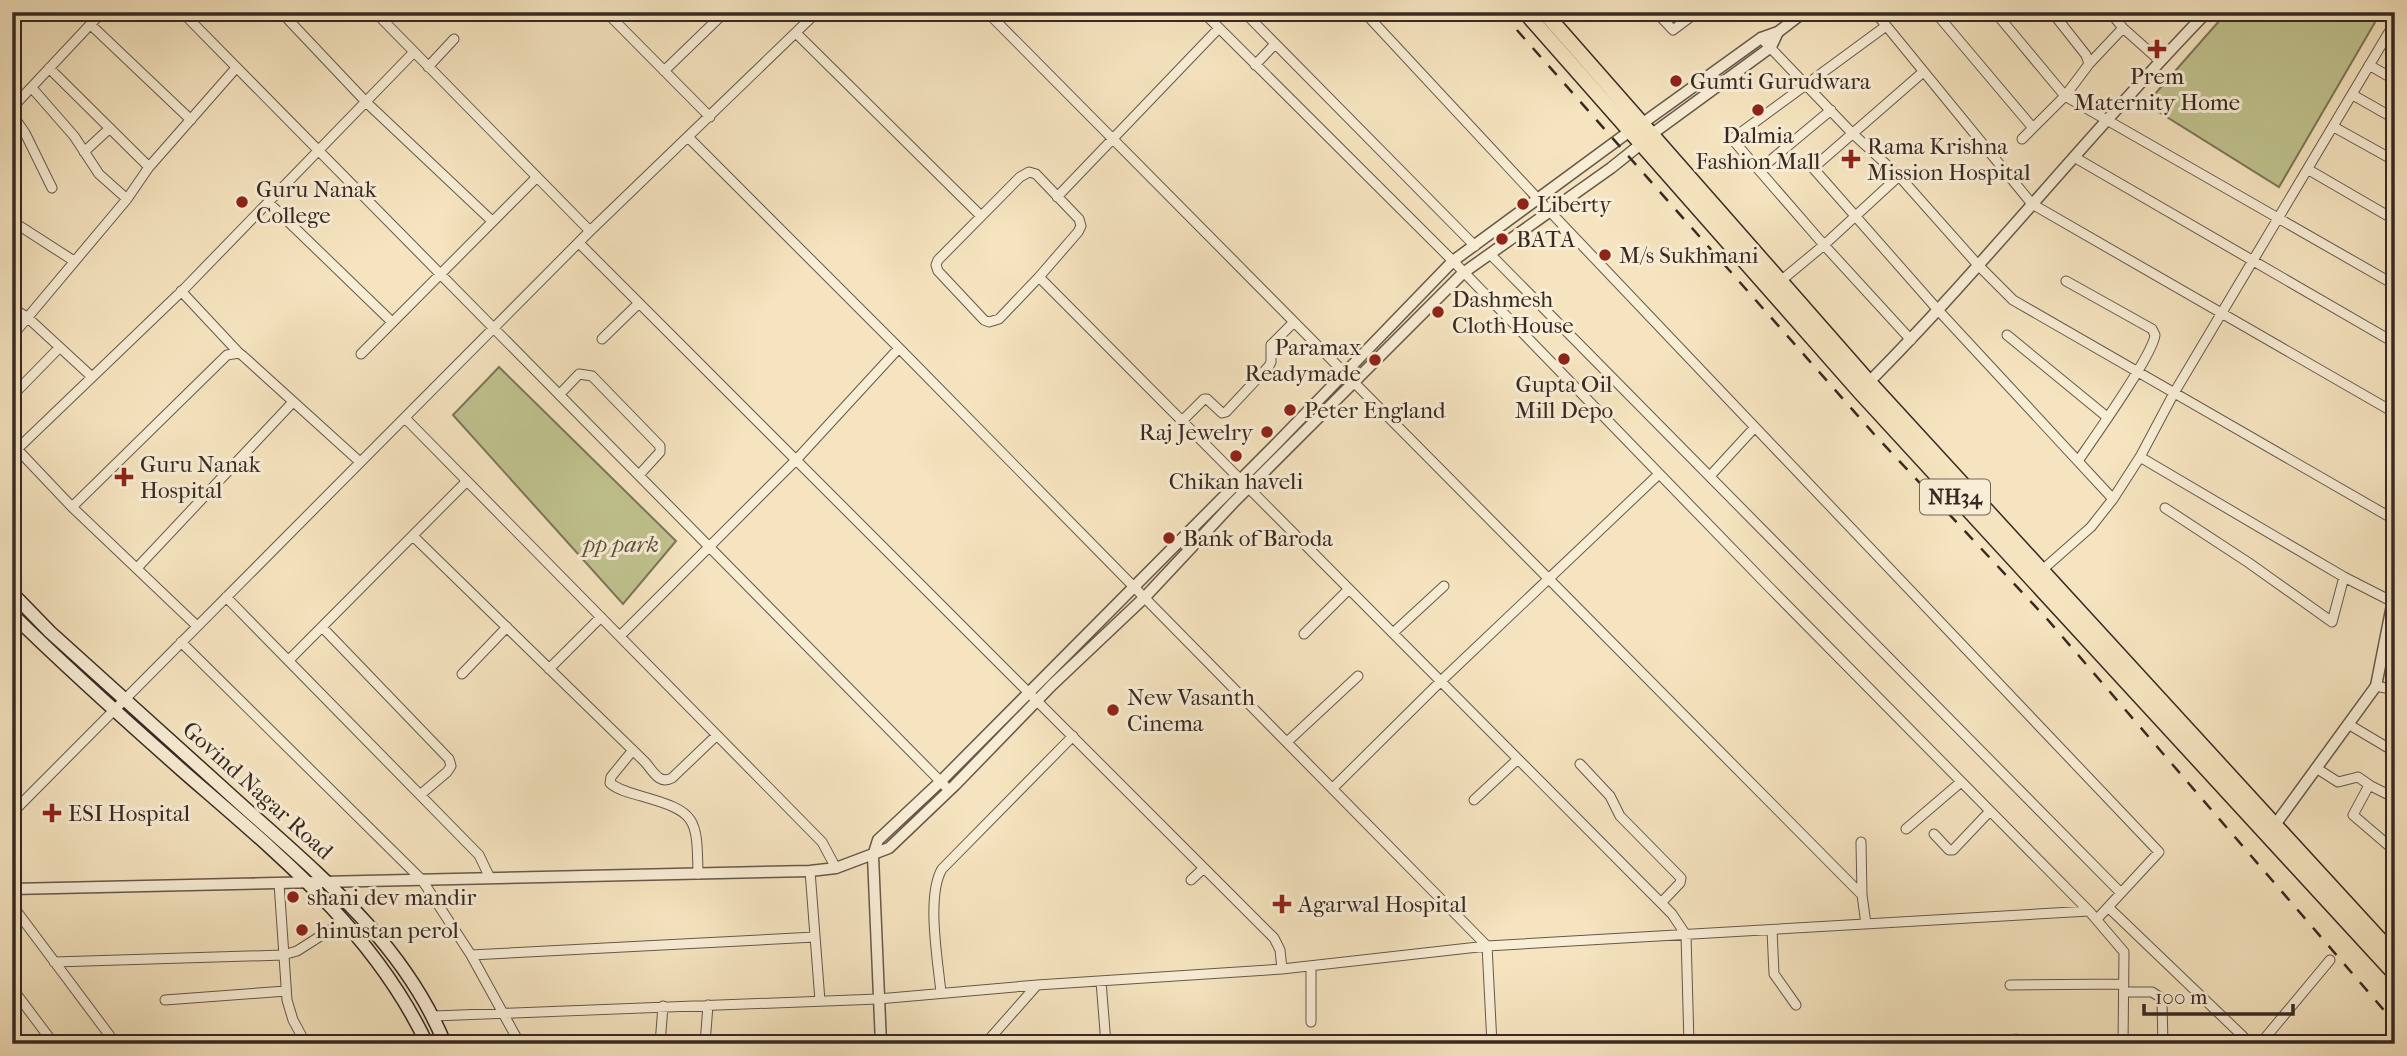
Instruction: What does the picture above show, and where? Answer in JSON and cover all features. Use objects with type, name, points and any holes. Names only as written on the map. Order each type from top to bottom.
[{"type":"highway","name":"NH34","points":[[1525,12],[1642,133]]},
{"type":"highway","name":"NH34","points":[[1544,12],[1642,133],[1865,387],[2272,830],[2395,956]]},
{"type":"highway","name":"NH34","points":[[2272,830],[2395,974]]},
{"type":"main road","name":"Govind Nagar Road","points":[[12,593],[50,632],[328,881],[382,939],[434,1016],[445,1044]]},
{"type":"main road","name":"Govind Nagar Road","points":[[12,614],[113,711],[309,882],[363,942],[415,1017],[427,1044]]},
{"type":"street","points":[[12,108],[102,12]]},
{"type":"street","points":[[181,12],[950,790]]},
{"type":"street","points":[[281,12],[367,103],[492,221]]},
{"type":"street","points":[[606,12],[710,117]]},
{"type":"street","points":[[664,71],[725,12]]},
{"type":"street","points":[[12,813],[590,231],[817,12]]},
{"type":"street","points":[[987,12],[1863,895]]},
{"type":"street","points":[[1203,12],[1453,261],[2089,911],[2124,952],[2123,1044]]},
{"type":"street","points":[[1244,12],[1475,246]]},
{"type":"street","points":[[1364,12],[1539,200],[2159,852],[2096,919]]},
{"type":"street","points":[[1656,12],[1673,30],[1698,12]]},
{"type":"street","points":[[881,1044],[873,856],[878,840],[941,781],[1239,480],[1463,272],[1550,211],[1761,37],[1778,32],[1804,12]]},
{"type":"street","points":[[1875,12],[1922,73],[2032,204],[2395,413]]},
{"type":"street","points":[[1935,12],[2033,128]]},
{"type":"street","points":[[1995,12],[2065,96],[2395,285]]},
{"type":"street","points":[[2052,12],[2086,55],[2089,64]]},
{"type":"street","points":[[2110,12],[2123,28],[2160,61]]},
{"type":"street","points":[[1865,387],[1911,340],[2106,120],[2207,12]]},
{"type":"street","points":[[378,13],[590,231]]},
{"type":"street","points":[[2036,576],[2091,527],[2113,499],[2395,23]]},
{"type":"street","points":[[91,25],[191,120]]},
{"type":"street","points":[[1886,26],[1732,139],[1911,340]]},
{"type":"street","points":[[1057,197],[1219,28]]},
{"type":"street","points":[[2022,139],[2065,96],[2089,64],[2123,28]]},
{"type":"street","points":[[12,889],[810,871],[836,869],[873,856],[889,848],[950,790],[1052,685],[1145,597],[1350,377],[1453,261],[1539,200],[1771,47],[1778,32]]},
{"type":"street","points":[[796,33],[981,216]]},
{"type":"street","points":[[1761,37],[1852,133],[1899,176],[2012,300],[2395,520]]},
{"type":"street","points":[[428,67],[454,39]]},
{"type":"street","points":[[1255,65],[1275,44]]},
{"type":"street","points":[[197,626],[15,451],[270,203],[318,149],[367,103],[414,52]]},
{"type":"street","points":[[2369,65],[2395,80]]},
{"type":"street","points":[[49,68],[149,167]]},
{"type":"street","points":[[12,336],[127,199],[149,167],[236,68]]},
{"type":"street","points":[[1922,73],[1813,168],[1938,310],[2113,499]]},
{"type":"street","points":[[32,88],[74,136],[99,174],[127,199]]},
{"type":"street","points":[[2353,94],[2395,119]]},
{"type":"street","points":[[1759,170],[1831,110]]},
{"type":"street","points":[[12,114],[52,188]]},
{"type":"street","points":[[2334,127],[2395,161]]},
{"type":"street","points":[[84,152],[110,128]]},
{"type":"street","points":[[689,138],[1487,946],[1492,1044]]},
{"type":"street","points":[[2074,157],[2395,343]]},
{"type":"street","points":[[2309,170],[2395,220]]},
{"type":"street","points":[[1029,172],[1036,174],[1079,219],[1081,226],[1039,277],[993,322],[984,320],[938,271],[936,265],[981,216],[1020,177],[1029,172]]},
{"type":"street","points":[[1775,286],[1899,176]]},
{"type":"street","points":[[361,354],[536,178]]},
{"type":"street","points":[[270,203],[392,323]]},
{"type":"street","points":[[12,220],[74,261]]},
{"type":"street","points":[[579,243],[1274,938],[1280,950],[1282,969]]},
{"type":"street","points":[[1490,254],[2121,893]]},
{"type":"street","points":[[1039,277],[1672,914],[1686,935],[1689,1044]]},
{"type":"street","points":[[2066,281],[2155,332],[2154,343],[2078,461]]},
{"type":"street","points":[[181,291],[239,353],[360,462]]},
{"type":"street","points":[[602,339],[639,303]]},
{"type":"street","points":[[12,307],[27,317],[91,376]]},
{"type":"street","points":[[1182,421],[1204,399],[1222,412],[1227,412],[1269,366],[1271,345],[1294,322]]},
{"type":"street","points":[[2007,335],[2107,417]]},
{"type":"street","points":[[12,396],[59,348]]},
{"type":"street","points":[[620,636],[796,460],[899,348]]},
{"type":"street","points":[[72,507],[228,355],[239,353]]},
{"type":"street","points":[[560,394],[572,379],[583,373],[592,376],[660,446],[660,452],[640,474]]},
{"type":"street","points":[[137,568],[293,402]]},
{"type":"street","points":[[405,418],[822,842],[836,869]]},
{"type":"street","points":[[1710,476],[1755,427]]},
{"type":"street","points":[[2140,457],[2344,578],[2394,603]]},
{"type":"street","points":[[1333,788],[1441,681],[1659,474]]},
{"type":"street","points":[[289,660],[467,481]]},
{"type":"street","points":[[2165,508],[2332,622],[2344,578]]},
{"type":"street","points":[[413,536],[660,779],[667,781],[672,778],[717,735]]},
{"type":"street","points":[[1394,633],[1444,586]]},
{"type":"street","points":[[1304,635],[1349,589]]},
{"type":"street","points":[[2272,830],[2376,686],[2395,590]]},
{"type":"street","points":[[226,597],[479,855],[490,878]]},
{"type":"street","points":[[548,669],[601,618]]},
{"type":"street","points":[[322,627],[449,759],[451,766],[447,772],[420,795]]},
{"type":"street","points":[[462,674],[506,627]]},
{"type":"street","points":[[181,642],[422,880],[471,955],[520,1044]]},
{"type":"street","points":[[1287,742],[1358,676]]},
{"type":"street","points":[[2376,686],[2395,690]]},
{"type":"street","points":[[2348,724],[2395,752]]},
{"type":"street","points":[[941,993],[933,896],[936,878],[1073,736]]},
{"type":"street","points":[[633,750],[611,777],[610,783],[634,794],[671,805],[689,817],[698,836],[698,874]]},
{"type":"street","points":[[1474,800],[1518,759]]},
{"type":"street","points":[[1580,764],[1610,796],[1620,816],[1681,878],[1680,883],[1661,903]]},
{"type":"street","points":[[2316,768],[2338,782],[2358,777],[2395,798]]},
{"type":"street","points":[[1906,829],[1961,782]]},
{"type":"street","points":[[2371,786],[2353,815],[2395,851]]},
{"type":"street","points":[[1934,834],[1953,850],[1990,811]]},
{"type":"street","points":[[1861,842],[1866,924]]},
{"type":"street","points":[[1191,880],[1204,868]]},
{"type":"street","points":[[810,871],[820,1001]]},
{"type":"street","points":[[279,883],[289,1010],[306,1044]]},
{"type":"street","points":[[12,905],[116,1044]]},
{"type":"street","points":[[2108,907],[2251,1044]]},
{"type":"street","points":[[434,1016],[878,999],[1037,985],[1282,969],[1487,946],[2089,911]]},
{"type":"street","points":[[54,962],[284,955],[297,951],[344,921]]},
{"type":"street","points":[[1772,930],[1774,974],[1796,1005]]},
{"type":"street","points":[[471,955],[815,937]]},
{"type":"street","points":[[2260,1044],[2330,961]]},
{"type":"street","points":[[1311,966],[1311,1022]]},
{"type":"street","points":[[1101,981],[1106,1044]]},
{"type":"street","points":[[985,1044],[1037,985]]},
{"type":"street","points":[[2010,985],[2124,988],[2152,992],[2160,997],[2162,1003],[2163,1044]]},
{"type":"street","points":[[12,988],[54,1044]]},
{"type":"street","points":[[165,1000],[286,992]]},
{"type":"street","points":[[705,1044],[708,1005]]},
{"type":"street","points":[[660,1044],[663,1006]]},
{"type":"street","points":[[2002,1044],[2013,1039],[2023,1040],[2028,1044]]},
{"type":"green space","points":[[2227,12],[2381,12],[2279,187],[2146,104]]},
{"type":"green space","name":"pp park","points":[[499,367],[676,541],[623,604],[453,415]]},
{"type":"railway","points":[[1501,12],[1874,434],[2048,620],[2395,1023]]},
{"type":"place","name":"Prem Maternity Home","points":[[2157,49]]},
{"type":"place","name":"Gumti Gurudwara","points":[[1676,81]]},
{"type":"place","name":"Dalmia Fashion Mall","points":[[1758,110]]},
{"type":"place","name":"Rama Krishna Mission Hospital","points":[[1851,159]]},
{"type":"place","name":"Guru Nanak College","points":[[242,202]]},
{"type":"place","name":"Liberty","points":[[1523,204]]},
{"type":"place","name":"BATA","points":[[1502,239]]},
{"type":"place","name":"M/s Sukhmani","points":[[1605,255]]},
{"type":"place","name":"Dashmesh Cloth House","points":[[1438,312]]},
{"type":"place","name":"Gupta Oil Mill Depo","points":[[1564,359]]},
{"type":"place","name":"Paramax Readymade","points":[[1375,360]]},
{"type":"place","name":"Peter England","points":[[1290,410]]},
{"type":"place","name":"Raj Jewelry","points":[[1267,432]]},
{"type":"place","name":"Chikan haveli","points":[[1236,456]]},
{"type":"place","name":"Guru Nanak Hospital","points":[[124,477]]},
{"type":"place","name":"Bank of Baroda","points":[[1169,538]]},
{"type":"place","name":"New Vasanth Cinema","points":[[1113,710]]},
{"type":"place","name":"ESI Hospital","points":[[52,813]]},
{"type":"place","name":"shani dev mandir","points":[[293,897]]},
{"type":"place","name":"Agarwal Hospital","points":[[1282,904]]},
{"type":"place","name":"hinustan perol","points":[[302,930]]}]
